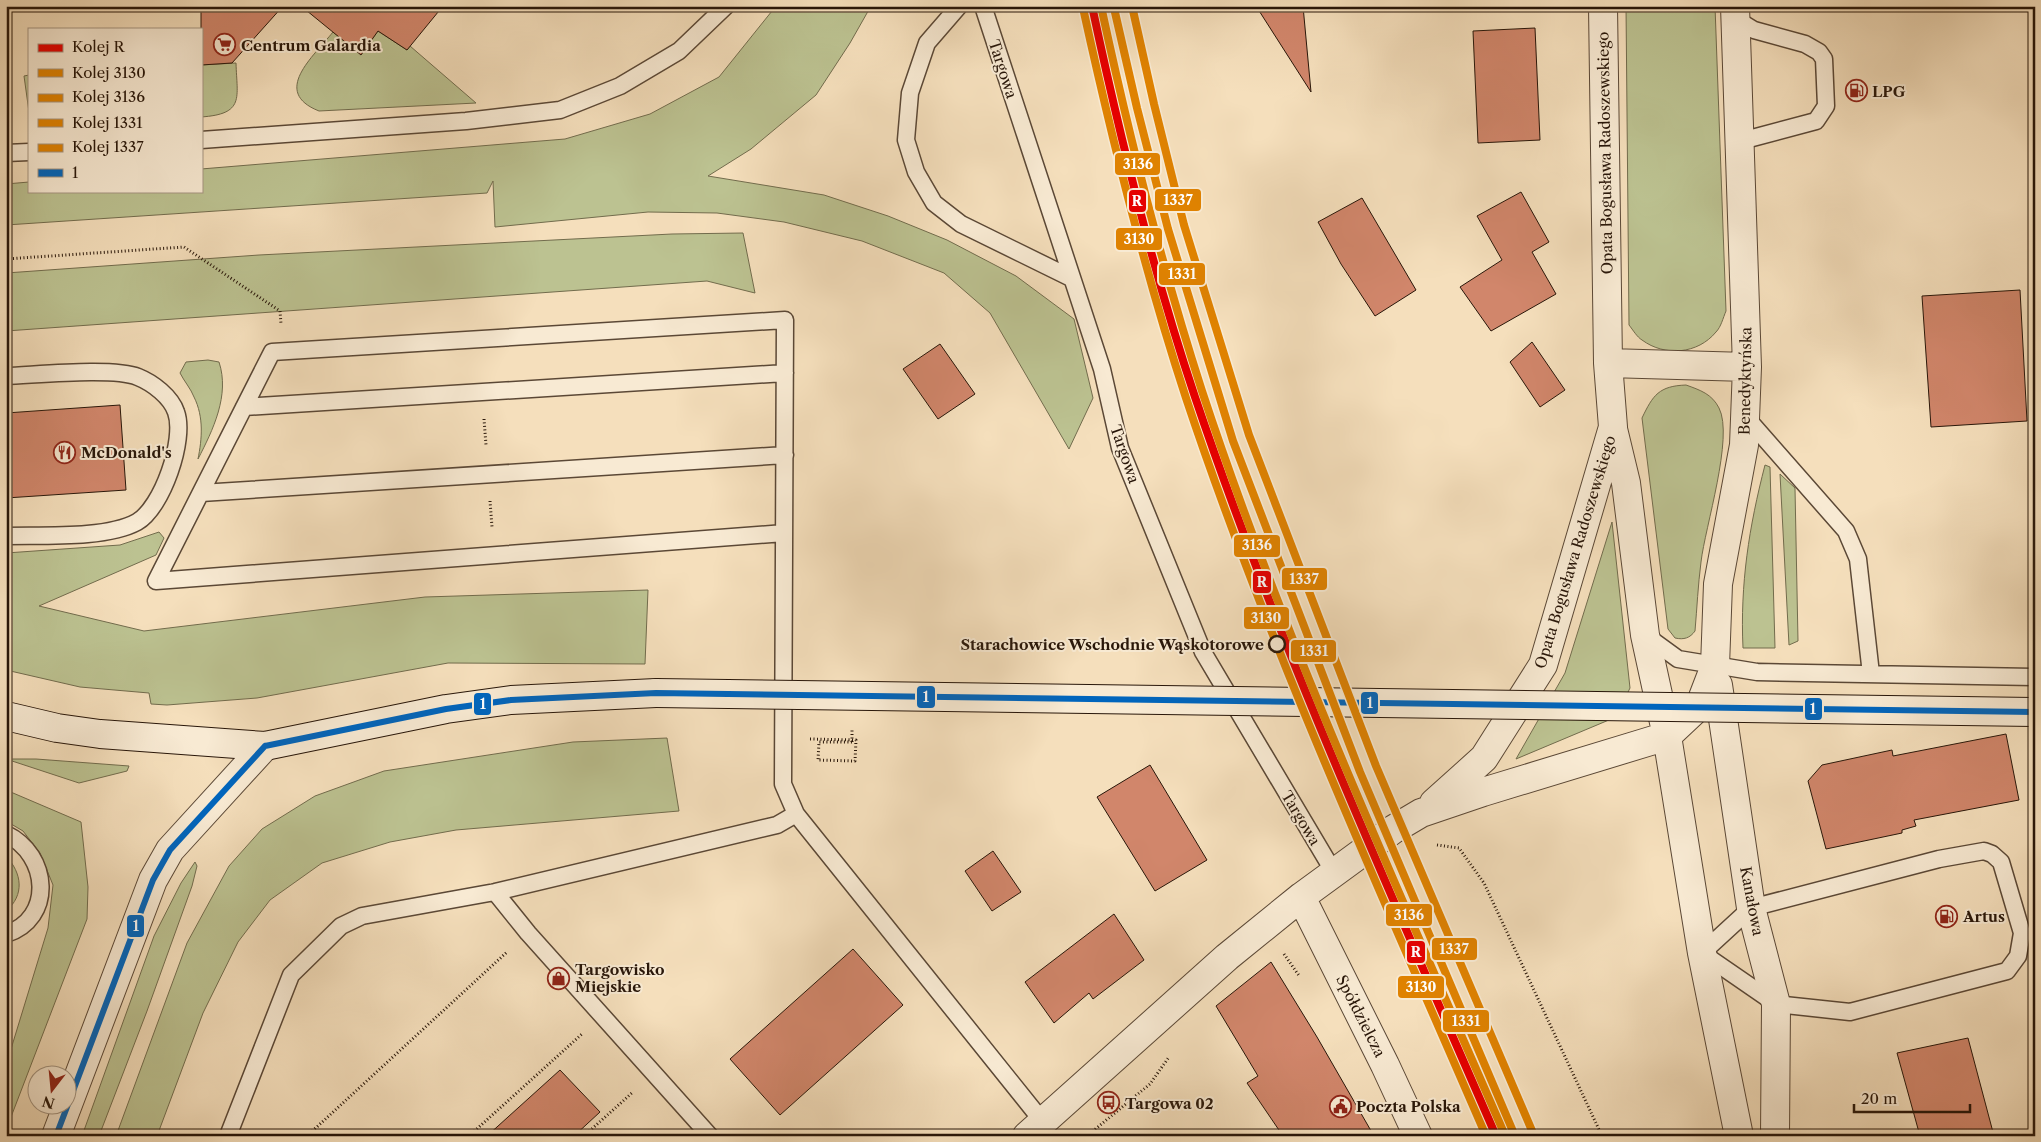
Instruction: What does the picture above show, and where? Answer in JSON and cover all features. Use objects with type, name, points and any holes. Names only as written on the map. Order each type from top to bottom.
[{"type":"street","name":"Opata Bogusława Radoszewskiego","points":[[1421,813],[1484,758],[1543,665],[1613,428],[1608,363],[1603,6]]},
{"type":"street","name":"Benedyktyńska","points":[[1667,736],[1700,705],[1715,666],[1718,584],[1744,446],[1746,367],[1736,13]]},
{"type":"street","points":[[1608,363],[1746,367]]},
{"type":"street","points":[[1613,428],[1626,483],[1645,635],[1667,736],[1702,953],[1739,1136]]},
{"type":"street","name":"Kanałowa","points":[[1715,666],[1751,908],[1776,1004],[1775,1136]]},
{"type":"street","points":[[6,716],[57,728],[100,734],[265,746],[446,708],[511,700],[656,693],[2035,712]]},
{"type":"street","points":[[1035,1129],[1227,957],[1301,897],[1335,874],[1370,846],[1421,813],[1492,789],[1667,736]]},
{"type":"street","points":[[56,1136],[152,880],[170,850],[265,746]]},
{"type":"street","name":"Spółdzielcza","points":[[1301,897],[1386,1065],[1418,1136]]},
{"type":"lane","points":[[202,140],[466,122],[560,110],[620,86],[679,51],[726,6]]},
{"type":"lane","points":[[960,6],[927,42],[910,93],[906,140],[916,172],[934,203],[961,224],[1071,278]]},
{"type":"lane","name":"Targowa","points":[[983,6],[1102,369],[1120,448],[1203,652],[1335,874]]},
{"type":"lane","points":[[1736,13],[1754,30],[1805,44],[1820,52],[1824,59],[1826,106],[1816,121],[1741,140]]},
{"type":"lane","points":[[6,154],[28,152]]},
{"type":"lane","points":[[784,533],[156,581],[272,352],[752,320],[786,320],[783,784],[796,814],[1035,1129]]},
{"type":"lane","points":[[6,376],[115,372],[137,376],[158,387],[176,412],[178,440],[170,471],[154,507],[139,521],[124,528],[76,534],[6,536]]},
{"type":"lane","points":[[244,407],[785,373]]},
{"type":"lane","points":[[1745,416],[1846,531],[1858,559],[1871,674]]},
{"type":"lane","points":[[201,493],[784,454]]},
{"type":"lane","points":[[1645,635],[1678,659],[1757,672],[2035,677]]},
{"type":"lane","points":[[228,1136],[291,975],[341,926],[362,916],[495,892],[777,825],[796,814]]},
{"type":"lane","points":[[6,834],[23,843],[34,856],[40,872],[41,890],[36,907],[26,921],[6,934]]},
{"type":"lane","points":[[1984,851],[1992,854],[2001,862],[2022,933],[2018,956],[2007,971],[1850,1012],[1776,1004],[1702,953],[1751,908],[1939,859],[1984,851]]},
{"type":"lane","points":[[495,892],[528,933],[710,1136]]},
{"type":"path","points":[[6,259],[184,247],[280,311]]},
{"type":"path","points":[[804,739],[856,740],[855,761],[818,760],[819,742],[852,742],[852,729]]},
{"type":"path","points":[[1421,813],[1437,845],[1459,848],[1484,883],[1602,1136]]},
{"type":"path","points":[[307,1136],[528,933]]},
{"type":"path","points":[[1281,953],[1286,955],[1300,978]]},
{"type":"path","points":[[469,1136],[603,1015]]},
{"type":"path","points":[[1087,1136],[1150,1084],[1172,1053]]},
{"type":"path","points":[[584,1136],[654,1073]]},
{"type":"green space","points":[[776,6],[871,6],[850,43],[816,95],[751,149],[708,176],[824,195],[888,216],[947,240],[1016,276],[1074,319],[1093,398],[1069,449],[990,313],[944,273],[862,241],[784,222],[717,213],[648,212],[495,227],[493,181],[487,193],[6,225],[6,184],[28,182],[28,192],[202,192],[202,169],[565,139],[650,114],[719,77]]},
{"type":"green space","points":[[1626,6],[1715,6],[1726,311],[1719,328],[1709,339],[1691,349],[1681,351],[1661,349],[1651,345],[1638,337],[1629,325]]},
{"type":"green space","points":[[378,31],[407,50],[410,46],[476,103],[319,111],[305,103],[298,94],[297,84],[307,63],[333,32],[361,54]]},
{"type":"green space","points":[[236,63],[237,95],[232,108],[215,115],[202,117],[202,65]]},
{"type":"green space","points":[[28,75],[28,105],[24,76]]},
{"type":"green space","points":[[743,233],[755,293],[707,281],[6,331],[6,273],[259,255],[672,234]]},
{"type":"green space","points":[[208,360],[219,362],[222,374],[221,400],[214,424],[198,459],[201,420],[193,394],[180,373],[186,362]]},
{"type":"green space","points":[[1686,385],[1705,393],[1716,403],[1723,422],[1723,439],[1717,483],[1701,562],[1695,631],[1689,637],[1681,639],[1675,638],[1668,629],[1642,418],[1658,393],[1669,387]]},
{"type":"green space","points":[[1765,465],[1770,467],[1775,648],[1743,648],[1744,578],[1754,511]]},
{"type":"green space","points":[[1780,474],[1795,488],[1798,641],[1789,645]]},
{"type":"green space","points":[[1612,522],[1630,688],[1616,717],[1516,759],[1565,673]]},
{"type":"green space","points":[[159,532],[164,538],[156,555],[39,606],[144,631],[425,597],[648,590],[645,664],[448,663],[257,698],[167,705],[151,704],[149,693],[80,687],[6,670],[6,553],[120,545]]},
{"type":"green space","points":[[667,738],[679,811],[456,830],[390,842],[322,863],[270,900],[238,942],[203,1013],[157,1136],[116,1136],[187,943],[229,866],[262,829],[315,796],[384,771],[573,742]]},
{"type":"green space","points":[[6,759],[36,759],[129,766],[127,771],[79,783]]},
{"type":"green space","points":[[6,790],[81,822],[88,887],[87,919],[31,1064],[28,1064],[28,1073],[6,1130],[6,1057],[11,1049],[48,928],[53,885],[40,853],[23,831],[6,821]]},
{"type":"green space","points":[[6,856],[18,877],[19,891],[12,905],[6,911]]},
{"type":"green space","points":[[195,862],[197,866],[192,886],[99,1136],[82,1136],[154,936],[181,883]]},
{"type":"building","points":[[201,6],[283,6],[232,63],[202,65]]},
{"type":"building","name":"Centrum Galardia","points":[[301,6],[443,6],[407,50],[378,31],[361,55]]},
{"type":"building","points":[[1256,6],[1303,6],[1311,92]]},
{"type":"building","points":[[1535,28],[1540,140],[1478,143],[1473,31]]},
{"type":"building","points":[[1521,192],[1549,242],[1532,252],[1556,294],[1491,331],[1460,287],[1502,260],[1477,216]]},
{"type":"building","points":[[1362,198],[1416,290],[1375,316],[1341,264],[1318,222]]},
{"type":"building","points":[[2020,290],[2027,421],[1931,427],[1922,296]]},
{"type":"building","points":[[1532,342],[1565,390],[1540,407],[1510,362]]},
{"type":"building","points":[[940,344],[975,394],[938,419],[903,369]]},
{"type":"building","name":"McDonald's","points":[[120,405],[126,490],[6,498],[6,413]]},
{"type":"building","points":[[2006,734],[2019,800],[1914,820],[1916,826],[1902,830],[1902,833],[1826,849],[1808,781],[1822,765],[1892,750],[1893,756]]},
{"type":"building","points":[[1150,765],[1207,860],[1155,891],[1097,797]]},
{"type":"building","points":[[993,851],[1021,892],[992,911],[965,871]]},
{"type":"building","points":[[1114,914],[1144,960],[1093,999],[1089,993],[1054,1023],[1025,982]]},
{"type":"building","points":[[853,949],[903,1005],[780,1115],[730,1059]]},
{"type":"building","points":[[1271,962],[1374,1136],[1283,1136],[1247,1083],[1258,1076],[1216,1006]]},
{"type":"building","points":[[1968,1038],[1994,1136],[1920,1136],[1897,1053]]},
{"type":"building","points":[[560,1070],[600,1112],[574,1136],[487,1136]]},
{"type":"railway","points":[[1550,1132],[1552,1136]]},
{"type":"rail line","name":"R","points":[[1092,6],[1114,105],[1151,252],[1179,349],[1228,491],[1263,584],[1338,770],[1496,1136]]},
{"type":"rail line","name":"3136","points":[[1101,6],[1134,151],[1159,248],[1202,391],[1234,485],[1269,579],[1344,765],[1504,1133]]},
{"type":"rail line","name":"1337","points":[[1132,6],[1184,225],[1249,435],[1376,766],[1533,1133]]},
{"type":"rail line","name":"3130","points":[[1083,8],[1117,156],[1156,302],[1186,398],[1219,492],[1290,678],[1328,770],[1486,1136]]},
{"type":"rail line","name":"1331","points":[[1114,8],[1168,229],[1233,441],[1360,772],[1515,1136]]},
{"type":"transit line","name":"1","points":[[265,746],[446,709],[511,700],[656,693],[2035,712]]},
{"type":"transit line","name":"1","points":[[56,1136],[153,880],[170,850],[265,746]]},
{"type":"place","name":"Centrum Galardia","points":[[225,45]]},
{"type":"place","name":"LPG","points":[[1856,91]]},
{"type":"place","name":"McDonald's","points":[[65,452]]},
{"type":"place","name":"Starachowice Wschodnie Wąskotorowe","points":[[1277,644]]},
{"type":"place","name":"Artus","points":[[1947,916]]},
{"type":"place","name":"Targowisko Miejskie","points":[[559,978]]},
{"type":"place","name":"Targowa 02","points":[[1109,1103]]},
{"type":"place","name":"Poczta Polska","points":[[1340,1106]]}]
